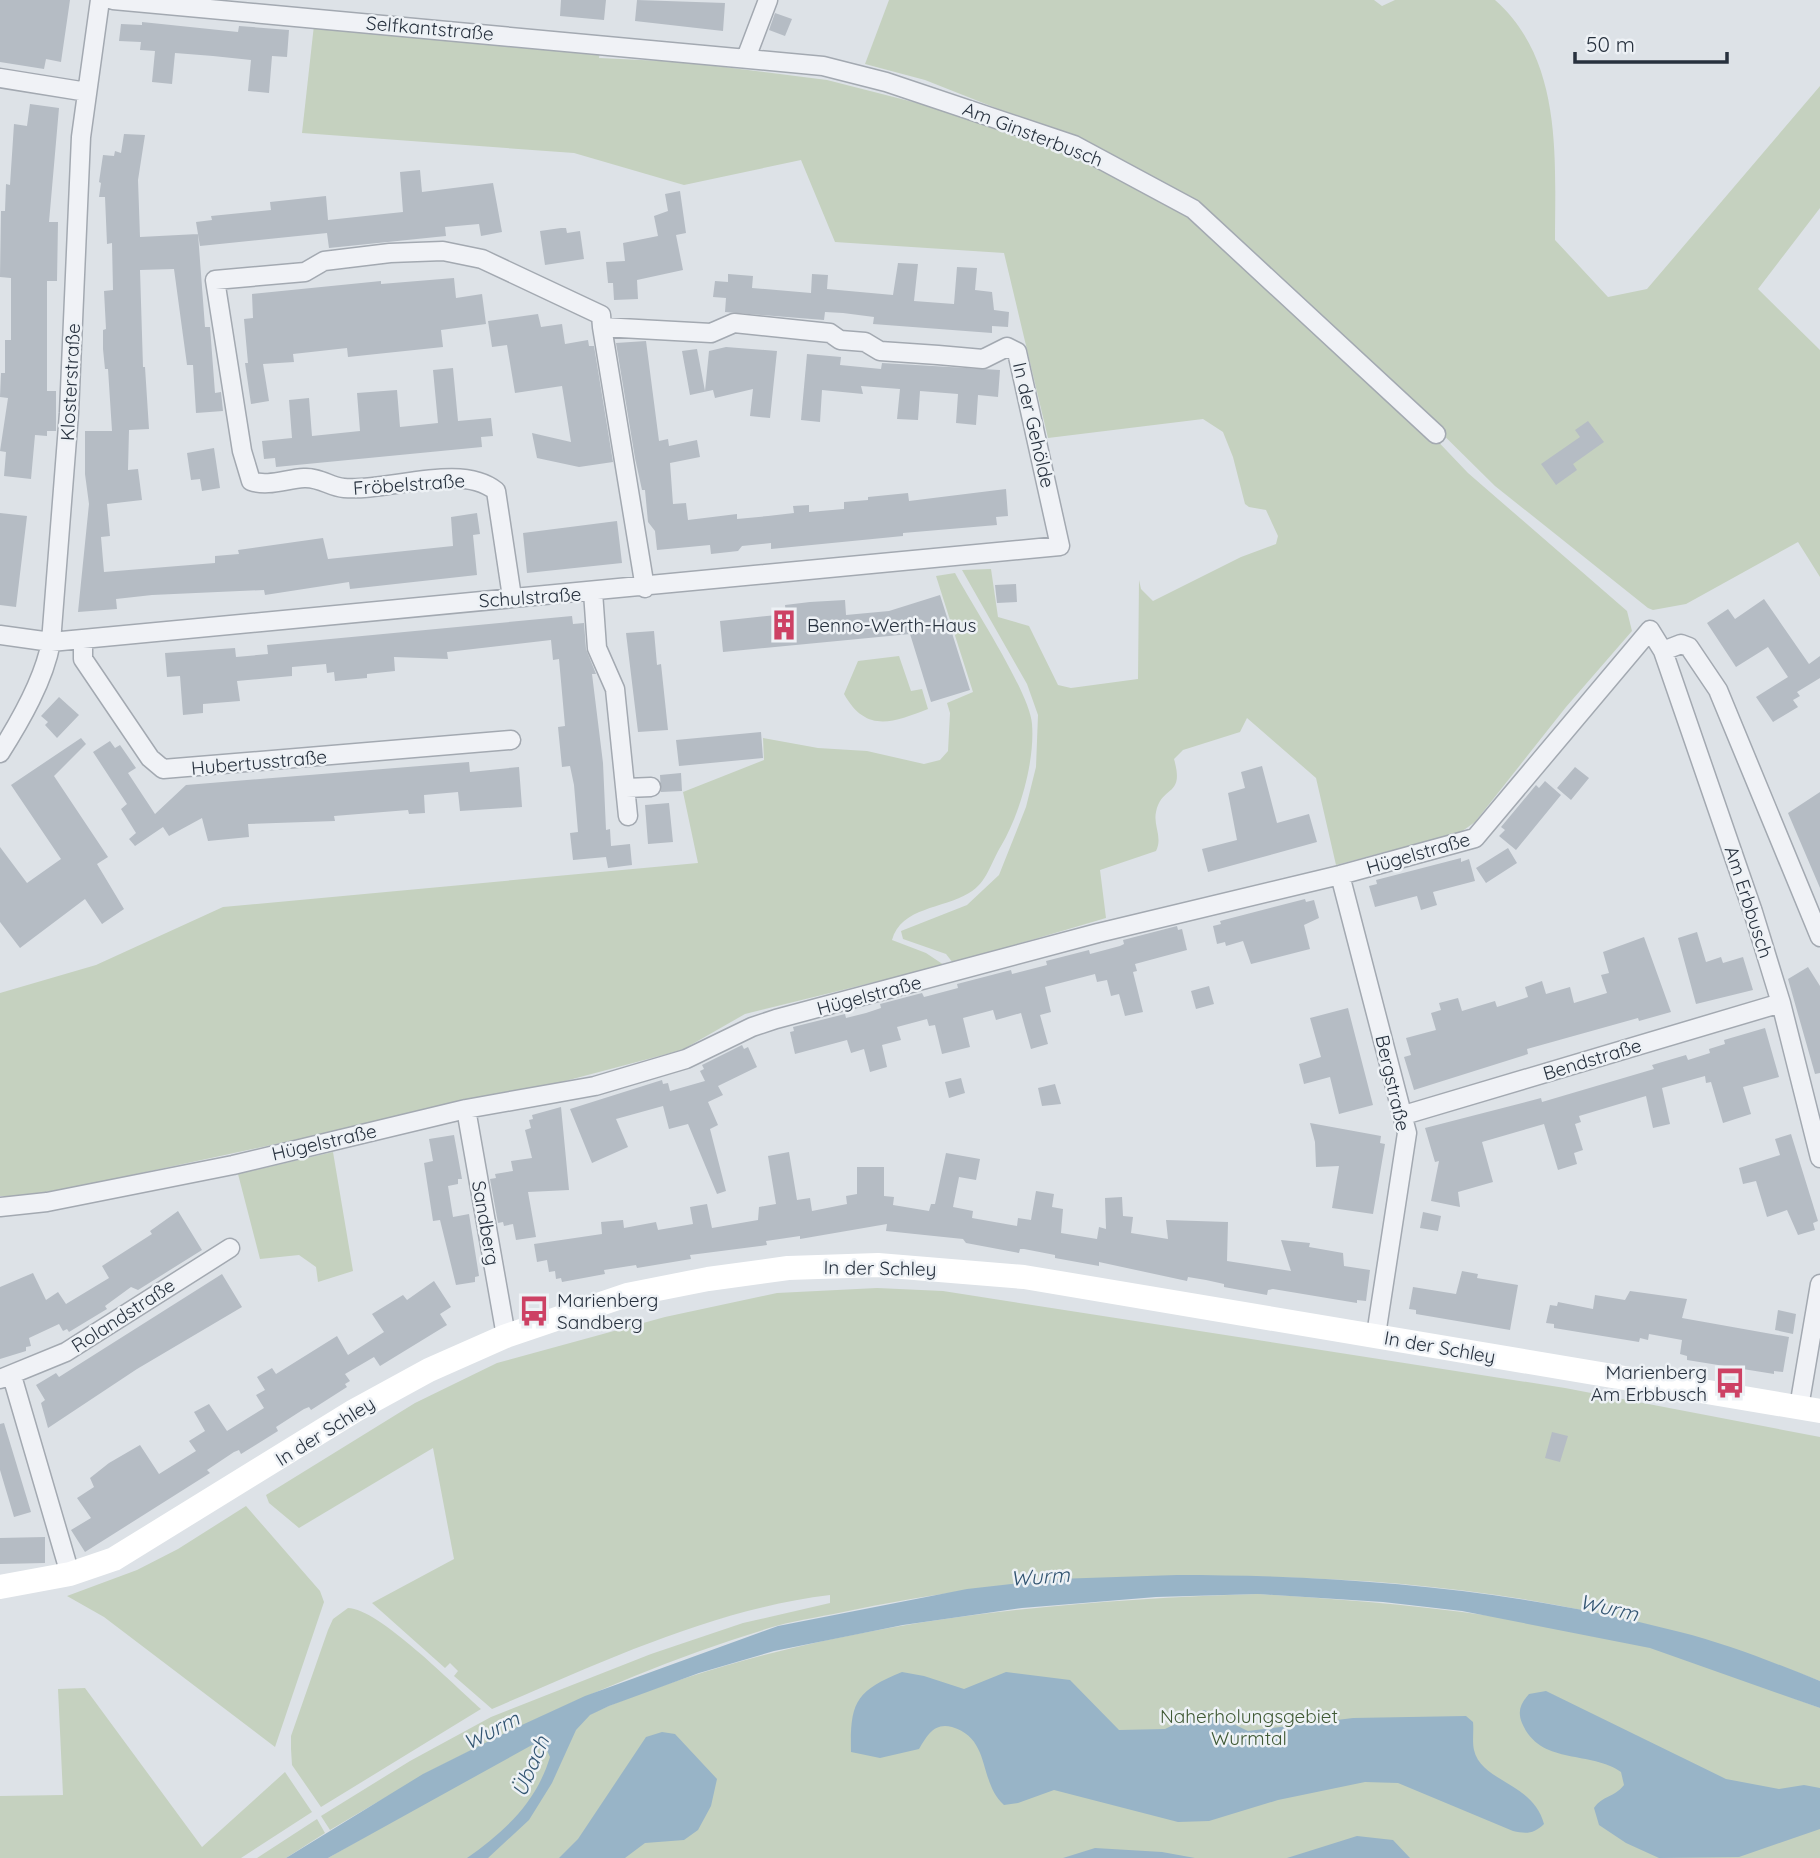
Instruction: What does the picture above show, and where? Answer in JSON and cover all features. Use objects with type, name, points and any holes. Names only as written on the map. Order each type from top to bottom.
[{"type":"street","name":"Klosterstraße","points":[[0,752],[16,728],[48,659],[51,642],[69,413],[81,136],[100,0]]},
{"type":"street","name":"Selfkantstraße","points":[[113,0],[746,58]]},
{"type":"street","points":[[746,58],[768,0]]},
{"type":"street","name":"Am Ginsterbusch","points":[[746,58],[822,66],[886,82],[1073,145],[1125,170],[1193,209],[1436,434]]},
{"type":"street","points":[[0,78],[87,92]]},
{"type":"street","name":"Fröbelstraße","points":[[512,597],[496,491],[488,484],[468,479],[343,488],[321,478],[261,485],[251,481],[237,428],[215,280],[305,272],[324,261],[390,253],[443,251],[482,259],[601,315],[602,327]]},
{"type":"street","name":"In der Gehölde","points":[[602,327],[711,333],[734,323],[830,333],[840,340],[865,342],[880,351],[984,359],[1007,347],[1013,348],[1026,383],[1060,546]]},
{"type":"street","points":[[602,327],[645,587]]},
{"type":"street","name":"Schulstraße","points":[[0,635],[51,642],[1060,546]]},
{"type":"street","points":[[593,592],[597,648],[615,689],[628,816]]},
{"type":"street","name":"Am Erbbusch","points":[[1650,630],[1663,651],[1753,912],[1781,1003],[1820,1158]]},
{"type":"street","name":"Hügelstraße","points":[[0,1207],[47,1202],[233,1165],[466,1109],[606,1082],[686,1059],[752,1027],[776,1019],[1098,933],[1304,882],[1340,876],[1475,838],[1650,630]]},
{"type":"street","name":"Hubertusstraße","points":[[82,639],[83,659],[150,758],[163,769],[511,740]]},
{"type":"street","points":[[1663,651],[1681,644],[1689,647],[1718,690],[1820,937]]},
{"type":"street","points":[[626,788],[651,787]]},
{"type":"street","name":"Bergstraße","points":[[1340,876],[1404,1115],[1406,1151],[1377,1335]]},
{"type":"street","name":"Bendstraße","points":[[1404,1115],[1781,1003]]},
{"type":"street","name":"Sandberg","points":[[466,1109],[506,1336]]},
{"type":"street","name":"Rolandstraße","points":[[70,1574],[6,1378],[66,1352],[230,1248]]},
{"type":"street","name":"In der Schley","points":[[0,1587],[70,1574],[114,1559],[367,1404],[429,1370],[506,1336],[618,1298],[669,1286],[788,1268],[863,1264],[934,1267],[1024,1277],[1809,1409]]},
{"type":"street","points":[[1809,1409],[1820,1284]]},
{"type":"green space","points":[[889,0],[1374,0],[1382,6],[1395,0],[1495,0],[1517,24],[1533,51],[1544,81],[1554,144],[1555,240],[1608,297],[1647,289],[1820,86],[1820,208],[1758,289],[1820,350],[1820,577],[1798,542],[1686,604],[1653,610],[1648,608],[1495,486],[1411,403],[1221,227],[1074,139],[925,80],[865,64]]},
{"type":"green space","points":[[314,25],[600,51],[599,58],[684,62],[827,80],[976,118],[1058,144],[1192,214],[1427,430],[1468,473],[1627,611],[1632,631],[1566,707],[1475,822],[1461,832],[1336,865],[1316,778],[1247,718],[1240,732],[1183,750],[1174,759],[1177,771],[1175,786],[1163,797],[1156,812],[1159,841],[1156,851],[1100,870],[1106,918],[953,963],[946,954],[903,939],[901,931],[967,905],[999,875],[1026,807],[1036,767],[1038,715],[1027,684],[962,570],[991,569],[998,617],[1029,626],[1058,685],[1071,688],[1138,679],[1139,580],[1141,589],[1153,601],[1241,557],[1276,544],[1278,536],[1266,510],[1245,504],[1233,457],[1223,432],[1203,419],[1048,438],[1004,253],[835,242],[801,160],[684,185],[574,153],[302,133]]},
{"type":"green space","points":[[955,573],[1022,692],[1032,724],[1032,739],[1029,770],[1020,803],[1008,833],[980,884],[959,898],[913,915],[897,929],[892,940],[926,953],[944,965],[745,1014],[682,1050],[550,1085],[81,1186],[22,1196],[0,1196],[0,993],[96,965],[223,907],[698,863],[683,792],[764,760],[763,738],[818,748],[867,751],[924,764],[940,760],[948,751],[950,713],[947,703],[973,692],[936,576]]},
{"type":"green space","points":[[899,656],[911,691],[922,689],[928,709],[891,721],[871,720],[861,715],[844,694],[858,661]]},
{"type":"green space","points":[[333,1152],[353,1271],[318,1282],[316,1267],[299,1255],[260,1259],[238,1174]]},
{"type":"green space","points":[[877,1288],[943,1291],[1565,1388],[1820,1437],[1820,1681],[1738,1651],[1656,1627],[1493,1594],[1327,1579],[1241,1576],[1116,1578],[1003,1586],[928,1596],[795,1621],[660,1666],[491,1741],[330,1830],[321,1816],[410,1761],[491,1717],[651,1654],[743,1623],[830,1603],[830,1595],[786,1602],[700,1625],[615,1656],[492,1709],[454,1676],[458,1671],[450,1663],[445,1668],[372,1603],[454,1559],[433,1448],[299,1528],[269,1503],[266,1495],[415,1403],[497,1363],[665,1317],[777,1293]]},
{"type":"green space","points":[[246,1506],[320,1591],[324,1602],[275,1747],[104,1617],[67,1596],[137,1570],[178,1549]]},
{"type":"green space","name":"Naherholungsgebiet Wurmtal","points":[[1258,1594],[1455,1611],[1552,1626],[1649,1647],[1692,1660],[1820,1708],[1820,1858],[328,1858],[489,1767],[598,1710],[689,1677],[768,1654],[929,1621],[1093,1603]]},
{"type":"green space","points":[[348,1608],[361,1611],[396,1634],[481,1709],[321,1807],[292,1765],[291,1736],[328,1630],[333,1619]]},
{"type":"green space","points":[[85,1688],[202,1847],[285,1772],[312,1812],[241,1858],[0,1858],[0,1796],[63,1795],[58,1689]]},
{"type":"green space","points":[[317,1819],[325,1833],[286,1858],[257,1858]]},
{"type":"water","points":[[1177,1575],[1304,1578],[1430,1587],[1618,1617],[1716,1642],[1820,1681],[1820,1708],[1650,1648],[1462,1611],[1383,1602],[1258,1594],[1156,1597],[1022,1608],[903,1625],[774,1651],[699,1673],[609,1706],[590,1715],[576,1730],[552,1783],[529,1820],[488,1858],[467,1858],[518,1815],[528,1802],[550,1757],[545,1746],[532,1745],[328,1858],[286,1858],[423,1774],[511,1730],[585,1696],[778,1626],[967,1589],[1056,1579]]},
{"type":"water","points":[[902,1672],[964,1689],[1006,1672],[1070,1680],[1119,1730],[1165,1729],[1204,1710],[1248,1731],[1353,1718],[1466,1716],[1473,1722],[1473,1747],[1479,1761],[1486,1769],[1529,1799],[1544,1824],[1530,1832],[1513,1831],[1398,1783],[1365,1782],[1278,1800],[1209,1821],[1178,1822],[1054,1790],[1018,1803],[1004,1805],[996,1796],[973,1741],[965,1733],[952,1727],[936,1728],[919,1749],[880,1758],[851,1752],[852,1722],[858,1701],[874,1686]]},
{"type":"water","points":[[1546,1691],[1726,1779],[1779,1789],[1804,1785],[1820,1788],[1820,1829],[1739,1857],[1659,1858],[1626,1843],[1599,1825],[1594,1808],[1624,1785],[1621,1772],[1609,1765],[1553,1752],[1530,1737],[1522,1723],[1520,1711],[1526,1697]]},
{"type":"water","points":[[662,1732],[675,1734],[717,1779],[711,1806],[698,1830],[684,1840],[645,1843],[625,1858],[559,1858],[578,1839],[646,1737]]},
{"type":"water","points":[[1357,1836],[1393,1840],[1410,1858],[1287,1858]]},
{"type":"water","points":[[1095,1848],[1162,1852],[1195,1858],[1063,1858]]},
{"type":"building","points":[[0,0],[70,0],[61,62],[46,59],[44,69],[0,62]]},
{"type":"building","points":[[561,0],[606,0],[604,20],[560,16]]},
{"type":"building","points":[[637,0],[725,3],[723,31],[635,21]]},
{"type":"building","points":[[775,13],[792,19],[785,36],[769,30]]},
{"type":"building","points":[[142,22],[238,32],[239,26],[289,30],[287,57],[272,56],[269,93],[248,91],[251,60],[213,56],[175,53],[172,84],[152,82],[155,51],[140,50],[141,42],[119,41],[121,24],[142,25]]},
{"type":"building","points":[[30,104],[59,108],[49,222],[58,222],[57,281],[47,281],[47,391],[56,391],[56,431],[47,431],[47,436],[35,435],[31,479],[4,476],[6,452],[0,451],[8,398],[0,397],[1,373],[5,373],[5,340],[11,340],[11,278],[0,277],[1,211],[5,211],[6,184],[10,185],[14,124],[27,126]]},
{"type":"building","points":[[124,134],[145,135],[138,180],[140,237],[198,234],[205,327],[210,327],[215,393],[221,392],[223,411],[196,413],[193,365],[187,365],[174,269],[140,270],[143,367],[149,429],[129,430],[128,470],[138,469],[142,500],[107,504],[110,536],[101,537],[104,572],[215,563],[215,556],[239,554],[238,550],[323,538],[328,559],[453,546],[451,517],[477,513],[480,534],[473,535],[477,575],[350,589],[349,582],[265,595],[264,590],[152,595],[116,599],[117,609],[78,612],[89,504],[85,474],[85,431],[112,431],[103,330],[106,329],[104,291],[113,290],[112,243],[107,244],[105,197],[99,197],[99,182],[103,155],[114,156],[115,151],[121,153]]},
{"type":"building","points":[[420,170],[422,192],[493,183],[502,232],[481,236],[479,224],[445,227],[446,236],[329,248],[327,233],[200,246],[196,222],[212,220],[211,216],[271,210],[270,202],[326,196],[328,220],[403,212],[400,172]]},
{"type":"building","points":[[680,191],[686,233],[676,235],[683,270],[637,280],[638,299],[614,300],[613,283],[608,283],[606,262],[625,261],[623,243],[658,236],[654,216],[668,211],[665,194]]},
{"type":"building","points":[[566,228],[567,233],[580,231],[584,259],[545,265],[540,231]]},
{"type":"building","points":[[898,263],[918,264],[914,301],[954,304],[957,267],[977,268],[975,290],[992,292],[994,310],[1009,312],[1008,327],[992,326],[992,333],[873,324],[874,317],[843,313],[825,312],[824,320],[725,312],[726,298],[713,297],[715,281],[728,282],[728,274],[753,276],[752,288],[811,293],[812,274],[828,275],[827,289],[893,295]]},
{"type":"building","points":[[454,278],[456,298],[482,294],[486,324],[441,330],[443,347],[348,357],[347,348],[293,354],[294,362],[263,364],[269,401],[251,404],[245,363],[248,363],[244,319],[253,318],[252,294],[381,281],[381,284]]},
{"type":"building","points":[[538,314],[541,327],[562,324],[565,344],[588,340],[589,346],[594,346],[613,462],[579,467],[537,458],[532,433],[571,442],[562,386],[515,393],[507,345],[492,347],[488,321]]},
{"type":"building","points":[[646,341],[659,441],[668,439],[669,446],[697,440],[700,457],[670,463],[673,504],[686,503],[688,520],[737,514],[737,519],[794,513],[793,506],[809,505],[809,512],[844,509],[844,502],[908,493],[909,501],[1006,489],[1008,516],[996,517],[997,525],[771,549],[771,543],[742,546],[738,551],[711,554],[710,545],[657,550],[655,531],[648,522],[645,490],[642,490],[635,458],[616,343]]},
{"type":"building","points":[[726,347],[777,351],[770,418],[750,416],[753,389],[715,398],[713,390],[690,395],[682,351],[697,349],[705,391],[709,351]]},
{"type":"building","points":[[807,354],[841,357],[840,365],[881,369],[882,363],[1000,370],[998,397],[978,395],[976,425],[956,423],[958,394],[920,391],[918,420],[897,419],[900,389],[861,386],[863,394],[822,390],[820,422],[801,420]]},
{"type":"building","points":[[453,368],[458,421],[491,418],[493,436],[481,437],[482,447],[276,467],[275,458],[264,459],[262,441],[292,438],[289,400],[309,398],[312,436],[360,431],[357,393],[397,390],[400,427],[438,423],[433,370]]},
{"type":"building","points":[[1588,421],[1604,442],[1573,464],[1577,470],[1556,485],[1541,464],[1580,437],[1575,430]]},
{"type":"building","points":[[214,448],[220,488],[202,491],[200,479],[191,480],[187,453]]},
{"type":"building","points":[[0,513],[27,516],[16,607],[0,605]]},
{"type":"building","points":[[617,521],[622,563],[527,573],[523,533]]},
{"type":"building","points":[[1016,584],[1017,602],[997,603],[995,585]]},
{"type":"building","points":[[940,595],[970,690],[931,702],[910,634],[723,652],[720,621],[786,614],[785,605],[810,602],[845,600],[846,615],[889,611]]},
{"type":"building","points":[[1764,599],[1809,664],[1820,656],[1820,678],[1797,692],[1800,696],[1793,700],[1798,707],[1773,722],[1756,697],[1788,677],[1768,647],[1736,667],[1707,623],[1728,609],[1735,619]]},
{"type":"building","points":[[572,616],[573,624],[584,623],[586,649],[596,674],[592,674],[603,763],[606,830],[610,829],[611,846],[630,844],[632,865],[608,868],[606,857],[573,860],[570,833],[578,832],[574,785],[570,766],[562,767],[558,727],[565,726],[559,659],[553,660],[551,640],[447,652],[448,659],[394,657],[395,671],[367,674],[367,678],[335,681],[334,672],[327,673],[326,664],[292,667],[292,676],[237,681],[240,701],[203,704],[203,713],[183,715],[180,676],[167,677],[165,653],[235,648],[236,657],[268,654],[267,645]]},
{"type":"building","points":[[654,631],[657,665],[661,664],[668,730],[638,732],[626,633]]},
{"type":"building","points":[[59,697],[79,715],[57,738],[45,725],[48,722],[41,716]]},
{"type":"building","points":[[761,732],[763,758],[679,766],[676,740]]},
{"type":"building","points":[[81,738],[86,744],[54,776],[108,857],[97,864],[124,909],[102,924],[85,899],[20,948],[0,922],[0,847],[27,883],[61,859],[11,785]]},
{"type":"building","points":[[110,741],[115,748],[120,745],[136,768],[128,773],[155,814],[186,785],[469,762],[470,772],[519,767],[522,807],[460,811],[458,792],[424,795],[425,813],[409,814],[408,810],[334,816],[335,821],[248,824],[249,837],[208,841],[202,818],[169,836],[163,827],[135,846],[129,839],[136,833],[121,809],[127,804],[93,752]]},
{"type":"building","points":[[1262,766],[1277,823],[1309,814],[1317,842],[1208,872],[1202,849],[1237,840],[1228,793],[1245,788],[1241,772]]},
{"type":"building","points":[[1575,767],[1589,778],[1571,800],[1557,788]]},
{"type":"building","points":[[681,773],[682,791],[661,792],[660,775]]},
{"type":"building","points":[[1545,781],[1561,795],[1516,850],[1499,836],[1505,830],[1501,827],[1536,785],[1539,788]]},
{"type":"building","points":[[1820,792],[1820,888],[1788,813]]},
{"type":"building","points":[[669,803],[673,842],[648,844],[645,805]]},
{"type":"building","points":[[1508,848],[1517,863],[1486,883],[1476,868]]},
{"type":"building","points":[[1461,858],[1461,862],[1469,859],[1475,881],[1433,892],[1437,905],[1421,910],[1417,896],[1375,907],[1369,886],[1377,884],[1376,880]]},
{"type":"building","points":[[1305,899],[1306,902],[1314,900],[1319,918],[1304,925],[1310,949],[1251,964],[1243,941],[1226,946],[1225,942],[1217,944],[1213,926],[1221,924],[1220,921]]},
{"type":"building","points":[[1177,926],[1178,930],[1182,929],[1187,950],[1135,964],[1137,971],[1133,972],[1143,1012],[1125,1016],[1119,994],[1111,996],[1107,980],[1097,982],[1095,974],[1045,987],[1051,1012],[1040,1015],[1048,1044],[1031,1049],[1021,1013],[996,1020],[993,1010],[963,1018],[970,1047],[942,1054],[935,1025],[929,1026],[927,1019],[897,1027],[901,1040],[882,1045],[887,1067],[870,1072],[864,1049],[851,1053],[847,1040],[795,1054],[790,1032],[794,1031],[793,1027],[845,1014],[846,1018],[866,1013],[881,1008],[880,1004],[922,993],[924,997],[928,996],[958,988],[957,984],[1011,970],[1012,974],[1016,973],[1047,965],[1046,961],[1089,950],[1090,954],[1120,946],[1124,944],[1123,940]]},
{"type":"building","points":[[1697,932],[1706,962],[1721,957],[1723,963],[1743,957],[1753,990],[1696,1004],[1678,938]]},
{"type":"building","points":[[1644,937],[1671,1012],[1639,1021],[1638,1018],[1527,1049],[1528,1054],[1414,1090],[1404,1057],[1411,1055],[1406,1038],[1436,1030],[1431,1013],[1441,1010],[1439,1003],[1458,998],[1462,1011],[1495,1001],[1497,1007],[1528,997],[1525,987],[1542,981],[1546,994],[1570,987],[1574,1003],[1607,993],[1601,975],[1609,973],[1603,952]]},
{"type":"building","points":[[1808,967],[1820,986],[1820,1073],[1815,1074],[1788,979]]},
{"type":"building","points":[[1209,986],[1214,1004],[1196,1009],[1191,991]]},
{"type":"building","points":[[1348,1008],[1373,1105],[1339,1114],[1330,1077],[1304,1084],[1299,1064],[1321,1057],[1310,1018]]},
{"type":"building","points":[[1765,1028],[1779,1077],[1743,1087],[1751,1114],[1723,1123],[1711,1082],[1706,1083],[1705,1076],[1662,1088],[1670,1124],[1653,1128],[1646,1096],[1579,1116],[1581,1122],[1575,1124],[1583,1150],[1574,1153],[1577,1164],[1558,1170],[1544,1124],[1482,1142],[1493,1182],[1458,1192],[1460,1207],[1431,1201],[1439,1161],[1435,1162],[1425,1128],[1541,1098],[1542,1102],[1654,1069],[1652,1065],[1686,1055],[1688,1060],[1710,1053],[1709,1049],[1725,1044],[1724,1040]]},
{"type":"building","points":[[742,1045],[744,1049],[748,1047],[757,1067],[718,1086],[723,1095],[708,1102],[718,1125],[710,1129],[726,1191],[717,1194],[688,1124],[669,1129],[663,1106],[616,1119],[628,1147],[592,1163],[570,1109],[662,1080],[663,1084],[668,1083],[670,1091],[705,1081],[700,1071],[704,1069],[702,1065]]},
{"type":"building","points":[[961,1078],[965,1093],[949,1098],[945,1082]]},
{"type":"building","points":[[1055,1084],[1061,1104],[1042,1106],[1038,1088]]},
{"type":"building","points":[[561,1107],[569,1190],[528,1192],[536,1237],[516,1240],[513,1224],[504,1226],[503,1222],[498,1223],[490,1179],[496,1178],[495,1174],[513,1171],[511,1161],[532,1158],[525,1130],[531,1128],[529,1120],[533,1119],[532,1115]]},
{"type":"building","points":[[1310,1123],[1381,1136],[1380,1143],[1385,1144],[1373,1214],[1332,1208],[1339,1166],[1316,1167],[1315,1142]]},
{"type":"building","points":[[1791,1134],[1818,1221],[1813,1223],[1815,1230],[1798,1235],[1787,1210],[1767,1217],[1756,1181],[1743,1184],[1739,1168],[1780,1155],[1775,1139]]},
{"type":"building","points":[[454,1135],[462,1179],[458,1179],[458,1184],[448,1186],[453,1217],[469,1214],[479,1276],[475,1277],[475,1282],[456,1285],[440,1220],[433,1221],[424,1163],[433,1161],[429,1139]]},
{"type":"building","points":[[789,1152],[797,1200],[810,1198],[812,1211],[847,1204],[846,1196],[857,1194],[857,1167],[884,1167],[884,1196],[894,1197],[893,1205],[929,1211],[931,1204],[935,1204],[946,1153],[980,1159],[976,1180],[959,1177],[953,1207],[973,1211],[972,1218],[1017,1226],[1018,1218],[1031,1220],[1036,1191],[1054,1194],[1052,1207],[1063,1209],[1061,1233],[1097,1239],[1099,1227],[1106,1229],[1105,1198],[1122,1197],[1123,1216],[1133,1217],[1131,1233],[1168,1239],[1166,1220],[1228,1222],[1227,1261],[1291,1271],[1281,1240],[1310,1243],[1309,1247],[1343,1253],[1344,1266],[1370,1270],[1366,1301],[1357,1300],[1357,1303],[1273,1289],[1268,1290],[1267,1295],[1224,1287],[1224,1284],[1206,1280],[1188,1277],[1187,1281],[1099,1262],[1099,1266],[1055,1258],[1055,1255],[1024,1249],[1020,1249],[1019,1253],[966,1243],[963,1239],[886,1231],[887,1224],[800,1239],[800,1236],[766,1241],[767,1245],[690,1255],[691,1259],[637,1268],[636,1265],[604,1270],[605,1274],[562,1282],[561,1278],[556,1279],[555,1271],[549,1272],[547,1260],[537,1262],[534,1244],[602,1234],[601,1222],[623,1220],[624,1228],[656,1222],[658,1230],[693,1224],[690,1207],[707,1204],[712,1228],[758,1220],[759,1207],[776,1204],[768,1156]]},
{"type":"building","points":[[178,1211],[202,1250],[138,1290],[131,1287],[105,1306],[107,1309],[69,1332],[67,1329],[63,1331],[59,1324],[29,1338],[31,1346],[26,1347],[26,1351],[0,1359],[0,1287],[33,1273],[46,1300],[58,1292],[66,1304],[109,1278],[102,1266],[152,1234],[150,1231]]},
{"type":"building","points":[[1423,1212],[1441,1216],[1438,1231],[1420,1228]]},
{"type":"building","points":[[1462,1271],[1478,1274],[1477,1278],[1518,1285],[1510,1330],[1416,1314],[1416,1310],[1409,1309],[1413,1287],[1456,1294]]},
{"type":"building","points":[[222,1274],[242,1307],[137,1369],[48,1428],[41,1403],[45,1400],[36,1385],[56,1373],[59,1377]]},
{"type":"building","points":[[434,1281],[451,1307],[440,1314],[447,1325],[380,1366],[374,1357],[345,1374],[350,1381],[345,1384],[347,1387],[311,1410],[309,1407],[304,1409],[276,1427],[278,1431],[241,1454],[239,1450],[234,1452],[207,1470],[210,1473],[85,1552],[71,1530],[91,1518],[77,1498],[94,1487],[90,1478],[109,1463],[140,1445],[159,1474],[196,1451],[189,1441],[205,1431],[194,1412],[209,1404],[227,1431],[264,1408],[256,1395],[265,1390],[257,1377],[272,1368],[276,1374],[337,1336],[348,1355],[384,1332],[372,1314],[403,1295],[407,1300]]},
{"type":"building","points":[[1630,1291],[1687,1299],[1682,1318],[1789,1337],[1783,1372],[1774,1371],[1774,1374],[1687,1360],[1687,1356],[1680,1354],[1682,1340],[1649,1334],[1648,1340],[1640,1338],[1639,1342],[1554,1328],[1554,1324],[1546,1323],[1550,1305],[1557,1306],[1558,1302],[1593,1309],[1595,1295],[1625,1300]]},
{"type":"building","points":[[1778,1310],[1796,1314],[1793,1334],[1775,1330]]},
{"type":"building","points":[[4,1423],[31,1512],[14,1517],[0,1470],[0,1424]]},
{"type":"building","points":[[1552,1432],[1568,1436],[1560,1462],[1545,1458]]},
{"type":"building","points":[[45,1537],[45,1563],[0,1564],[0,1538]]},
{"type":"place","name":"Benno-Werth-Haus","points":[[784,625]]},
{"type":"place","name":"Marienberg Sandberg","points":[[534,1311]]},
{"type":"place","name":"Marienberg Am Erbbusch","points":[[1730,1383]]},
{"type":"water label","name":"Wurm","points":[[1040,1576]]},
{"type":"water label","name":"Wurm","points":[[1609,1607]]},
{"type":"water label","name":"Wurm","points":[[491,1730]]},
{"type":"water label","name":"Übach","points":[[530,1766]]}]
